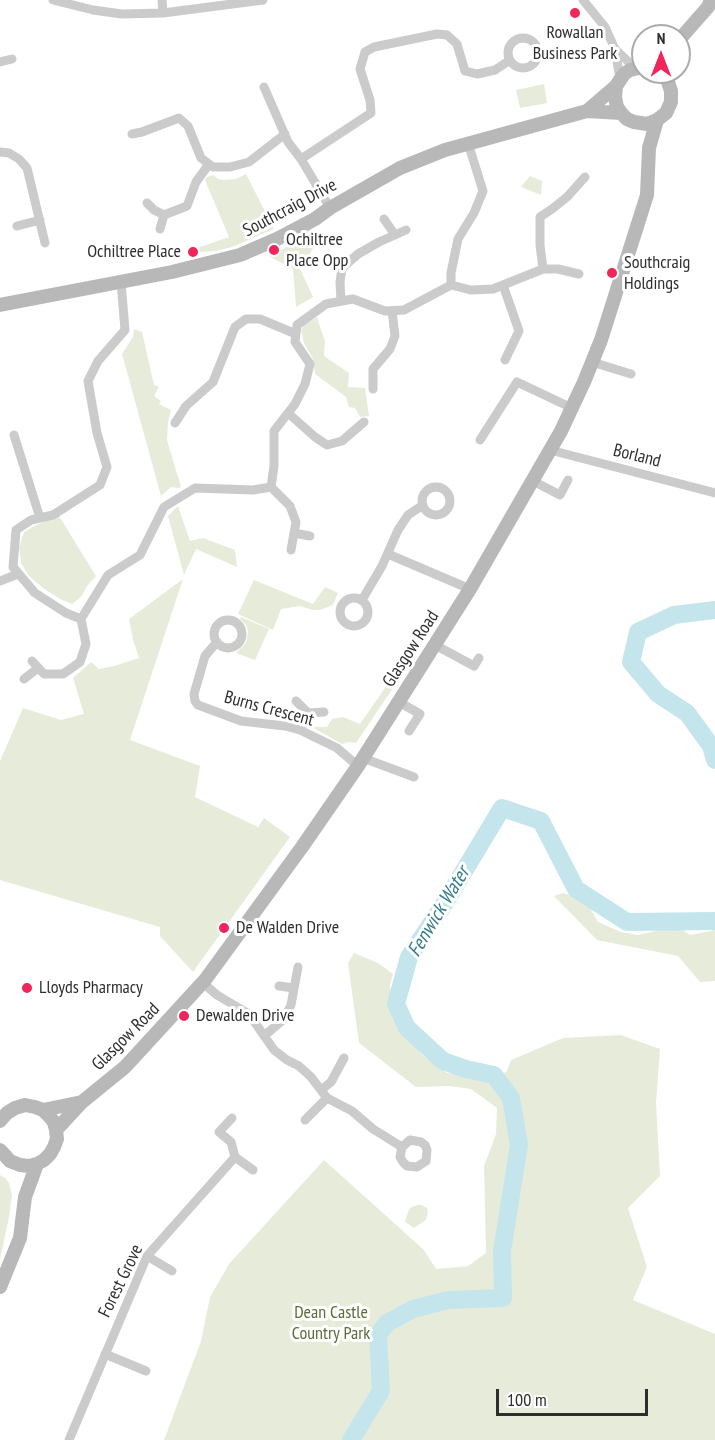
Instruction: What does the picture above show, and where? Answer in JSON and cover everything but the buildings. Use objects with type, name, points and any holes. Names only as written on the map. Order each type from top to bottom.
[{"type":"main road","points":[[691,26],[708,7],[711,0]]},
{"type":"main road","name":"Southcraig Drive","points":[[587,111],[631,70]]},
{"type":"main road","points":[[618,82],[615,97],[617,107],[627,119],[646,124],[657,120]]},
{"type":"main road","name":"Glasgow Road","points":[[648,148],[657,120],[666,113],[671,102],[669,84]]},
{"type":"main road","name":"Southcraig Drive","points":[[0,305],[172,272],[240,255],[315,219],[400,168],[445,150],[587,111],[621,113]]},
{"type":"main road","name":"Glasgow Road","points":[[56,1130],[82,1102],[125,1067],[203,983],[361,762],[470,589],[533,481],[561,431],[601,340],[647,195],[648,148],[634,122]]},
{"type":"main road","name":"Glasgow Road","points":[[0,1121],[7,1113],[25,1105],[43,1110],[82,1102]]},
{"type":"main road","points":[[10,1162],[29,1166],[44,1160],[50,1154],[57,1139],[56,1130],[54,1122],[43,1110]]},
{"type":"main road","points":[[0,1150],[10,1162],[25,1197]]},
{"type":"main road","points":[[0,1287],[20,1238],[25,1197],[37,1164]]},
{"type":"street","points":[[53,0],[93,10],[122,14],[163,13],[263,0]]},
{"type":"street","points":[[162,0],[163,13]]},
{"type":"street","points":[[583,0],[605,27],[615,49],[618,82]]},
{"type":"street","points":[[301,159],[371,113],[370,100],[360,69],[365,52],[374,47],[447,34],[457,44],[465,71],[477,75],[495,70],[510,60]]},
{"type":"street","points":[[615,49],[631,60]]},
{"type":"street","points":[[0,62],[12,59]]},
{"type":"street","points":[[264,87],[288,142],[301,159],[330,208]]},
{"type":"street","points":[[132,134],[179,118],[188,126],[201,158],[213,167],[230,167],[249,162],[285,134]]},
{"type":"street","points":[[451,285],[451,273],[458,239],[474,213],[483,191],[468,143]]},
{"type":"street","points":[[0,152],[9,153],[27,168],[45,243]]},
{"type":"street","points":[[147,203],[164,215],[187,206],[196,182],[209,164]]},
{"type":"street","points":[[543,269],[540,217],[567,196],[585,177]]},
{"type":"street","points":[[160,229],[164,215]]},
{"type":"street","points":[[384,219],[395,235]]},
{"type":"street","points":[[17,226],[40,220]]},
{"type":"street","points":[[340,301],[342,268],[358,254],[405,230]]},
{"type":"street","points":[[291,550],[296,522],[290,506],[272,487],[274,431],[295,404],[305,384],[310,364],[295,342],[297,325],[326,304],[340,301],[353,299],[385,311],[404,310],[451,285],[471,290],[493,289],[543,269],[558,269],[579,274]]},
{"type":"street","points":[[81,619],[66,613],[35,593],[18,574],[13,567],[16,530],[31,520],[52,515],[100,484],[107,467],[97,433],[88,381],[98,360],[125,330],[121,282]]},
{"type":"street","points":[[503,285],[519,331],[505,360]]},
{"type":"street","points":[[373,389],[373,369],[390,349],[394,336],[392,311]]},
{"type":"street","points":[[175,423],[186,406],[213,382],[235,327],[246,319],[260,319],[296,334]]},
{"type":"street","points":[[592,362],[631,374]]},
{"type":"street","points":[[480,440],[517,382],[572,408]]},
{"type":"street","points":[[288,413],[327,445],[342,441],[364,422]]},
{"type":"street","points":[[14,435],[40,518]]},
{"type":"street","name":"Borland","points":[[550,450],[715,493]]},
{"type":"street","points":[[533,481],[560,495],[568,480]]},
{"type":"street","points":[[24,679],[35,665],[44,674],[63,674],[80,662],[86,644],[81,619],[108,575],[140,555],[164,507],[195,488],[253,490],[272,487]]},
{"type":"street","points":[[362,600],[388,554],[398,530],[408,515],[423,505]]},
{"type":"street","points":[[294,533],[310,536]]},
{"type":"street","points":[[388,554],[470,589]]},
{"type":"street","points":[[0,581],[18,574]]},
{"type":"street","name":"Burns Crescent","points":[[217,642],[205,656],[194,694],[198,705],[241,721],[300,730],[361,762],[414,777]]},
{"type":"street","points":[[435,645],[474,666],[479,658]]},
{"type":"street","points":[[296,701],[308,712],[324,712]]},
{"type":"street","points":[[399,702],[420,714],[409,732]]},
{"type":"street","points":[[300,730],[308,712]]},
{"type":"street","points":[[264,1036],[284,1019],[291,1005],[298,967]]},
{"type":"street","points":[[203,983],[217,995],[249,1014],[274,1050],[311,1077],[327,1098],[352,1111],[373,1129],[402,1147]]},
{"type":"street","points":[[279,986],[294,988]]},
{"type":"street","points":[[321,1090],[331,1082],[344,1058]]},
{"type":"street","points":[[305,1120],[327,1098]]},
{"type":"street","points":[[232,1118],[219,1132],[231,1142],[235,1157],[253,1170]]},
{"type":"street","name":"Forest Grove","points":[[69,1440],[147,1256],[235,1157]]},
{"type":"street","points":[[147,1256],[172,1271]]},
{"type":"street","points":[[105,1354],[146,1371]]},
{"type":"green space","points":[[544,84],[547,103],[520,108],[516,90]]},
{"type":"green space","points":[[246,174],[274,229],[232,247],[199,252],[197,248],[229,237],[205,180],[213,175],[224,180],[236,179]]},
{"type":"green space","points":[[530,176],[542,181],[541,195],[521,187]]},
{"type":"green space","points":[[311,229],[318,237],[316,243],[309,255],[297,262],[313,297],[296,307],[293,269],[269,256],[289,246]]},
{"type":"green space","points":[[317,317],[325,342],[324,356],[349,373],[348,387],[365,388],[369,416],[360,417],[355,408],[349,407],[346,397],[315,374],[313,359],[304,343],[301,330],[304,325]]},
{"type":"green space","points":[[134,329],[142,332],[154,385],[159,387],[154,396],[161,401],[159,404],[171,410],[167,440],[181,487],[171,487],[161,496],[122,354],[133,337]]},
{"type":"green space","points":[[178,506],[190,541],[203,538],[235,550],[237,567],[196,549],[184,575],[168,516]]},
{"type":"green space","points":[[59,516],[96,576],[81,597],[72,604],[43,588],[29,576],[21,563],[19,547],[24,532]]},
{"type":"green space","points":[[183,579],[130,740],[200,766],[195,797],[258,827],[264,818],[290,837],[193,972],[160,936],[160,927],[0,880],[0,761],[23,708],[61,720],[84,714],[73,678],[91,662],[99,669],[139,658],[129,619]]},
{"type":"green space","points":[[254,580],[313,604],[325,587],[338,593],[333,605],[320,610],[300,606],[281,609],[273,630],[238,614]]},
{"type":"green space","points":[[241,617],[269,629],[255,660],[236,653],[247,639],[248,631]]},
{"type":"green space","points":[[387,685],[393,688],[356,743],[342,744],[312,727],[327,727],[332,719],[343,717],[360,724]]},
{"type":"green space","points":[[563,893],[586,901],[598,922],[621,932],[638,935],[677,926],[690,935],[715,930],[715,981],[700,982],[678,956],[597,940],[554,896]]},
{"type":"green space","name":"Dean Castle Country Park","points":[[354,953],[378,963],[393,974],[390,985],[394,1022],[422,1055],[447,1073],[470,1076],[491,1083],[507,1071],[511,1060],[563,1038],[621,1035],[660,1049],[656,1103],[660,1176],[628,1208],[647,1267],[633,1300],[715,1334],[715,1440],[164,1440],[201,1341],[210,1297],[229,1264],[324,1160],[424,1250],[436,1269],[468,1266],[486,1253],[484,1166],[496,1134],[497,1108],[471,1089],[449,1086],[416,1087],[359,1043],[348,963]]},
{"type":"green space","points":[[0,1175],[9,1183],[12,1195],[0,1260]]},
{"type":"green space","points":[[417,1205],[427,1208],[428,1212],[426,1220],[414,1228],[405,1222],[409,1209]]},
{"type":"waterway","name":"Fenwick Water","points":[[715,610],[674,615],[638,632],[631,662],[658,694],[687,713],[711,746],[715,760]]},
{"type":"waterway","name":"Fenwick Water","points":[[351,1440],[381,1391],[378,1335],[387,1323],[413,1309],[448,1300],[503,1298],[502,1251],[519,1145],[511,1098],[494,1075],[443,1061],[407,1028],[396,1004],[409,957],[502,808],[541,821],[576,889],[627,922],[715,921]]},
{"type":"place","name":"Rowallan Business Park","points":[[575,13]]},
{"type":"place","name":"Ochiltree Place Opp","points":[[274,250]]},
{"type":"place","name":"Ochiltree Place","points":[[193,252]]},
{"type":"place","name":"Southcraig Holdings","points":[[612,273]]},
{"type":"place","name":"De Walden Drive","points":[[224,928]]},
{"type":"place","name":"Lloyds Pharmacy","points":[[27,988]]},
{"type":"place","name":"Dewalden Drive","points":[[184,1016]]}]
